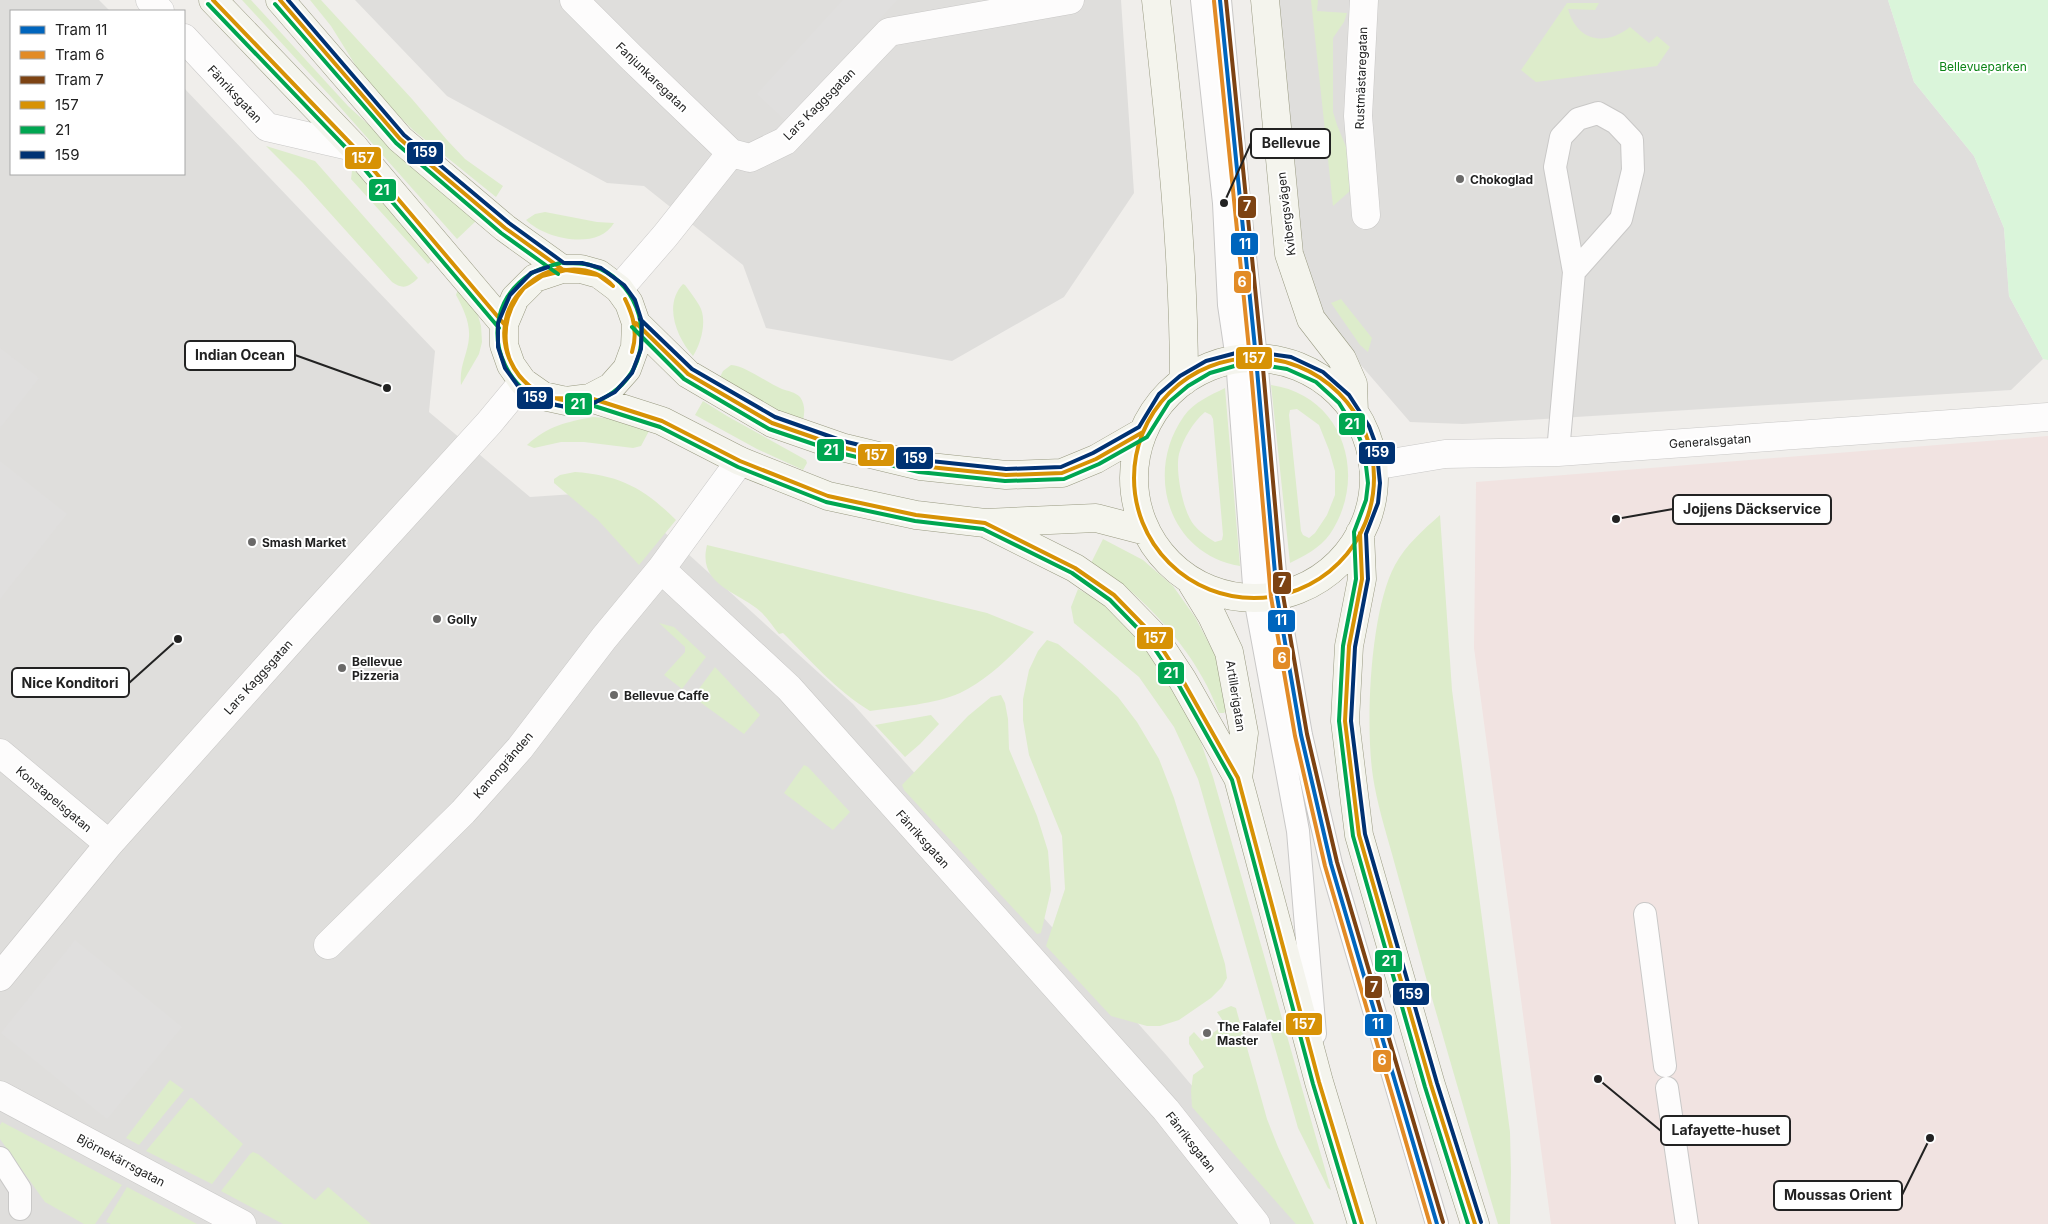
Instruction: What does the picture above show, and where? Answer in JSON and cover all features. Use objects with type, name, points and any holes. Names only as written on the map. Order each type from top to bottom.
[{"type":"main road","points":[[213,0],[354,147],[504,324]]},
{"type":"main road","points":[[280,0],[400,140],[506,228],[562,269]]},
{"type":"main road","points":[[1156,0],[1179,236],[1184,310],[1184,380]]},
{"type":"main road","name":"Kvibergsvägen","points":[[1265,0],[1289,254],[1311,319],[1342,359],[1353,384],[1354,413]]},
{"type":"main road","points":[[562,269],[581,269],[599,274],[619,289],[629,303],[636,323],[635,347],[627,369],[611,387],[590,398],[566,401],[543,396],[523,382],[511,366],[504,345],[504,324],[514,298],[535,278],[562,269]]},
{"type":"main road","points":[[636,323],[688,374],[772,423],[841,447],[920,466],[1006,475],[1062,473],[1096,459],[1143,432]]},
{"type":"main road","name":"Artillerigatan","points":[[1247,358],[1289,363],[1319,377],[1344,399],[1354,413],[1366,438],[1373,466],[1372,501],[1360,534],[1345,556],[1326,574],[1302,588],[1266,597],[1225,594],[1190,580],[1165,559],[1146,531],[1137,507],[1133,482],[1135,457],[1143,432],[1164,398],[1184,380],[1208,367],[1247,358]]},
{"type":"main road","points":[[590,398],[662,421],[740,461],[828,496],[916,515],[985,522],[1096,518],[1146,531]]},
{"type":"main road","points":[[985,522],[1075,568],[1114,595],[1153,635],[1182,679],[1238,778]]},
{"type":"main road","name":"Artillerigatan","points":[[1360,534],[1362,579],[1349,646],[1345,721],[1359,835],[1431,1085],[1475,1224]]},
{"type":"main road","name":"Artillerigatan","points":[[1190,580],[1212,616],[1229,652],[1244,733],[1238,778],[1319,1082],[1362,1224]]},
{"type":"street","points":[[150,0],[159,10]]},
{"type":"street","name":"Fanjunkaregatan","points":[[574,0],[731,153]]},
{"type":"street","name":"Lars Kaggsgatan","points":[[731,153],[750,158],[785,141],[889,32],[1070,0]]},
{"type":"street","name":"Rustmästaregatan","points":[[1364,0],[1358,116],[1366,215]]},
{"type":"street","name":"Fänriksgatan","points":[[185,39],[267,127],[354,147]]},
{"type":"street","points":[[619,289],[665,236],[731,153]]},
{"type":"street","name":"Lars Kaggsgatan","points":[[0,977],[109,844],[302,628],[490,423],[523,382]]},
{"type":"street","name":"Generalsgatan","points":[[1373,466],[1446,454],[1558,452],[2048,417]]},
{"type":"street","points":[[661,570],[740,461]]},
{"type":"street","name":"Fänriksgatan","points":[[661,570],[789,688],[1166,1110],[1256,1224]]},
{"type":"street","name":"Kanongränden","points":[[328,945],[463,812],[507,762],[604,638],[661,570]]},
{"type":"street","name":"Konstapelsgatan","points":[[0,753],[109,844]]},
{"type":"street","name":"Björnekärrsgatan","points":[[0,1096],[242,1224]]},
{"type":"lane","points":[[1202,0],[1224,203],[1229,305],[1247,358]]},
{"type":"lane","points":[[1220,0],[1239,201],[1247,358],[1266,597],[1298,831],[1319,1082]]},
{"type":"lane","points":[[1558,452],[1574,272],[1555,167],[1561,137],[1578,119],[1598,114],[1616,122],[1632,140],[1633,170],[1621,219],[1574,272]]},
{"type":"lane","points":[[1266,597],[1331,864],[1437,1224]]},
{"type":"lane","points":[[1645,914],[1665,1066]]},
{"type":"lane","points":[[1667,1088],[1687,1224]]},
{"type":"lane","points":[[0,1158],[20,1189],[20,1209]]},
{"type":"shaded area","points":[[0,0],[99,0],[109,10],[10,10],[10,175],[185,175],[185,89],[435,351],[429,412],[530,497],[619,491],[853,704],[1167,1056],[1308,1224],[0,1224]]},
{"type":"shaded area","points":[[355,0],[1121,0],[1134,193],[1064,297],[952,361],[766,328],[743,265],[644,186],[607,183],[447,96]]},
{"type":"shaded area","points":[[843,0],[897,0],[786,121],[757,94]]},
{"type":"shaded area","points":[[1278,0],[1888,0],[1914,82],[1974,156],[2004,228],[2009,296],[2043,359],[2011,390],[1463,424],[1410,422],[1328,327],[1298,245]]},
{"type":"shaded area","points":[[0,348],[39,378],[0,428]]},
{"type":"shaded area","points":[[2048,436],[2048,1224],[1551,1224],[1474,648],[1476,482]]},
{"type":"shaded area","points":[[0,461],[67,514],[0,599]]},
{"type":"shaded area","points":[[75,940],[182,1027],[107,1119],[1,1033]]},
{"type":"green space","points":[[242,0],[251,0],[348,106],[426,177],[477,220],[457,239]]},
{"type":"green space","points":[[310,0],[321,0],[465,159],[503,186],[496,197],[413,130],[394,111],[361,74],[331,26]]},
{"type":"green space","points":[[1311,0],[1318,0],[1317,11],[1347,13],[1344,22],[1333,38],[1333,112],[1349,154],[1350,191],[1333,206]]},
{"type":"green space","name":"Bellevueparken","points":[[1888,0],[2048,0],[2048,360],[2043,359],[2009,296],[2004,228],[1974,156],[1914,82]]},
{"type":"green space","points":[[1567,3],[1599,3],[1595,10],[1568,9],[1572,20],[1578,28],[1593,38],[1611,37],[1630,27],[1649,43],[1657,36],[1670,47],[1657,66],[1536,82],[1521,70]]},
{"type":"green space","points":[[266,146],[315,161],[418,278],[412,284],[403,287],[392,282],[303,183]]},
{"type":"green space","points":[[352,171],[372,181],[437,256],[428,264],[351,179]]},
{"type":"green space","points":[[545,212],[597,222],[614,223],[606,232],[596,237],[571,239],[558,237],[535,227],[526,220],[535,214]]},
{"type":"green space","points":[[683,284],[697,302],[703,317],[701,338],[693,356],[682,340],[674,321],[674,302],[677,292]]},
{"type":"green space","points":[[458,289],[475,305],[481,326],[482,342],[479,354],[461,385],[461,371],[469,331],[466,315],[456,295]]},
{"type":"green space","points":[[1341,299],[1372,338],[1368,352],[1360,345],[1331,303]]},
{"type":"green space","points":[[731,365],[750,371],[782,389],[798,395],[804,405],[803,420],[776,411],[720,377],[723,371]]},
{"type":"green space","points":[[1271,385],[1296,392],[1316,404],[1332,421],[1342,442],[1347,464],[1347,488],[1342,511],[1330,534],[1317,547],[1290,563]],"holes":[[[1297,409],[1319,425],[1335,471],[1335,495],[1327,515],[1315,533],[1309,538],[1303,535],[1301,531],[1290,410]]]},
{"type":"green space","points":[[1225,388],[1240,566],[1215,558],[1195,545],[1180,528],[1170,508],[1165,485],[1166,461],[1172,438],[1184,416],[1198,403]],"holes":[[[1205,412],[1211,415],[1213,419],[1223,535],[1222,540],[1215,542],[1198,530],[1190,519],[1183,501],[1178,470],[1179,454],[1189,431]]]},
{"type":"green space","points":[[703,401],[806,460],[807,463],[803,470],[757,449],[695,415]]},
{"type":"green space","points":[[593,417],[619,419],[649,431],[641,446],[633,448],[584,442],[561,442],[534,448],[527,445],[550,429]]},
{"type":"green space","points":[[575,472],[619,480],[642,492],[676,520],[639,565],[598,520],[554,483],[554,479],[560,475]]},
{"type":"green space","points":[[1440,515],[1452,690],[1510,1132],[1510,1224],[1498,1224],[1425,974],[1384,826],[1373,777],[1370,699],[1375,639],[1380,610],[1395,565],[1410,544]]},
{"type":"green space","points":[[1103,539],[1143,560],[1173,586],[1195,617],[1216,657],[1227,708],[1224,713],[1219,713],[1202,677],[1181,644],[1155,614],[1126,587],[1091,563]]},
{"type":"green space","points":[[707,545],[987,613],[1034,632],[1009,658],[990,674],[960,693],[928,702],[870,711],[835,685],[783,633],[779,634],[761,612],[714,579],[708,570],[706,559]]},
{"type":"green space","points":[[1078,589],[1100,601],[1131,627],[1192,717],[1213,777],[1331,1190],[1328,1188],[1298,1128],[1198,779],[1174,727],[1139,677],[1074,623],[1071,607]]},
{"type":"green space","points":[[659,623],[674,627],[706,657],[682,689],[664,675],[685,652],[685,647]]},
{"type":"green space","points":[[1047,640],[1058,644],[1118,697],[1137,722],[1159,759],[1174,798],[1225,964],[1227,978],[1222,987],[1211,998],[1179,1020],[1160,1026],[1147,1026],[1111,1016],[1046,946],[1065,889],[1062,836],[1029,755],[1023,720],[1023,699],[1029,670],[1038,651]]},
{"type":"green space","points":[[715,667],[760,715],[744,734],[693,697]]},
{"type":"green space","points":[[1001,695],[1005,703],[1008,719],[1009,749],[1037,816],[1048,851],[1051,890],[1041,933],[1037,934],[904,790],[902,785],[968,716],[991,697]]},
{"type":"green space","points":[[931,715],[939,724],[905,757],[875,725]]},
{"type":"green space","points":[[804,765],[850,812],[833,830],[784,793]]},
{"type":"green space","points":[[1231,1006],[1236,1008],[1267,1119],[1314,1224],[1296,1224],[1192,1107],[1193,1075],[1204,1067],[1189,1044],[1189,1037],[1194,1032],[1202,1041],[1225,1024],[1217,1012]]},
{"type":"green space","points":[[170,1080],[184,1090],[139,1145],[126,1138]]},
{"type":"green space","points":[[190,1098],[243,1144],[212,1184],[146,1151]]},
{"type":"green space","points":[[2,1122],[122,1185],[95,1224],[84,1224],[45,1202],[0,1139],[0,1125]]},
{"type":"green space","points":[[253,1152],[315,1200],[328,1187],[371,1224],[283,1224],[221,1191]]},
{"type":"green space","points":[[127,1187],[197,1224],[111,1224],[106,1222]]},
{"type":"tram line","name":"11","points":[[1220,0],[1256,358],[1277,596],[1301,735],[1331,864],[1437,1224]]},
{"type":"tram line","name":"7","points":[[1226,0],[1262,357],[1283,595],[1307,734],[1337,862],[1443,1222]]},
{"type":"tram line","name":"6","points":[[1214,1],[1250,359],[1271,597],[1295,736],[1325,866],[1430,1224]]},
{"type":"transit line","name":"157","points":[[213,0],[354,147],[504,324]]},
{"type":"transit line","name":"157","points":[[280,0],[400,139],[505,228],[562,269]]},
{"type":"transit line","name":"159","points":[[288,0],[404,135],[509,223],[564,263],[582,263],[601,268],[624,285],[635,300],[642,322],[641,349],[632,373],[615,392],[592,404],[565,407],[540,401],[518,386],[505,368],[498,347],[498,323],[510,295],[531,273],[548,267]]},
{"type":"transit line","name":"21","points":[[208,4],[349,151],[499,328]]},
{"type":"transit line","name":"21","points":[[275,4],[396,143],[501,233],[558,274]]},
{"type":"transit line","name":"21","points":[[560,263],[532,273],[510,293],[499,316],[498,341],[505,365],[519,385],[540,400],[565,406],[595,402],[618,389],[634,368],[642,338],[636,308],[620,282],[608,273],[593,266],[563,263]]},
{"type":"transit line","name":"157","points":[[524,288],[543,274],[555,270],[566,270]]},
{"type":"transit line","name":"157","points":[[524,288],[542,276],[566,270]]},
{"type":"transit line","name":"157","points":[[566,270],[598,275],[613,286]]},
{"type":"transit line","name":"157","points":[[566,270],[592,272],[603,277],[613,286]]},
{"type":"transit line","name":"157","points":[[524,288],[509,314],[506,342],[514,368],[523,380],[535,390]]},
{"type":"transit line","name":"157","points":[[524,288],[514,300],[507,313],[504,327],[505,342],[508,356],[514,369],[535,390]]},
{"type":"transit line","name":"157","points":[[625,299],[631,312],[635,331],[632,352]]},
{"type":"transit line","name":"157","points":[[625,299],[631,312],[635,331],[632,352]]},
{"type":"transit line","name":"159","points":[[640,319],[692,369],[775,417],[843,441],[921,460],[1006,469],[1061,467],[1093,453],[1139,427],[1159,394],[1180,376],[1206,361],[1236,353],[1256,352],[1291,357],[1323,372],[1349,395],[1369,426],[1376,445],[1380,483],[1378,503],[1366,534],[1368,579],[1355,647],[1351,721],[1365,834],[1437,1083],[1481,1222]]},
{"type":"transit line","name":"157","points":[[636,323],[688,374],[772,423],[841,447],[920,466],[1006,475],[1062,473],[1096,459],[1143,432]]},
{"type":"transit line","name":"21","points":[[632,327],[684,379],[769,429],[840,453],[919,472],[1005,481],[1064,479],[1099,464],[1147,437],[1169,402],[1188,386],[1210,373],[1238,365],[1256,364],[1287,369],[1316,382],[1339,403],[1357,432],[1364,449],[1368,483],[1366,500],[1354,532],[1356,579],[1343,646],[1339,721],[1353,836],[1425,1087],[1468,1224]]},
{"type":"transit line","name":"157","points":[[1254,358],[1277,360],[1300,367],[1321,378],[1339,393],[1354,411],[1365,432],[1372,455],[1374,478],[1372,501],[1365,524],[1354,545],[1339,563],[1321,578],[1300,589],[1277,596],[1254,598],[1231,596],[1208,589],[1187,578],[1169,563],[1154,545],[1143,524],[1136,501],[1134,478],[1136,455],[1143,432],[1154,411],[1169,393],[1187,378],[1208,367],[1231,360],[1254,358]]},
{"type":"transit line","name":"157","points":[[535,390],[553,398],[585,399]]},
{"type":"transit line","name":"157","points":[[535,390],[559,399],[572,401],[585,399]]},
{"type":"transit line","name":"157","points":[[590,398],[662,421],[740,461],[828,496],[916,515],[985,523],[1075,568],[1114,595],[1153,635],[1182,679],[1238,778],[1319,1082],[1362,1224]]},
{"type":"transit line","name":"21","points":[[588,404],[660,427],[738,467],[826,502],[915,521],[983,529],[1072,573],[1110,600],[1148,639],[1177,682],[1232,780],[1313,1084],[1355,1224]]},
{"type":"transit line","name":"157","points":[[1360,533],[1362,579],[1349,646],[1345,721],[1359,835],[1431,1085],[1475,1224]]},
{"type":"place","name":"Chokoglad","points":[[1460,179]]},
{"type":"place","name":"Bellevue","points":[[1224,203]]},
{"type":"place","name":"Indian Ocean","points":[[387,388]]},
{"type":"place","name":"Jojjens Däckservice","points":[[1616,519]]},
{"type":"place","name":"Smash Market","points":[[252,542]]},
{"type":"place","name":"Golly","points":[[437,619]]},
{"type":"place","name":"Nice Konditori","points":[[178,639]]},
{"type":"place","name":"Bellevue Pizzeria","points":[[342,668]]},
{"type":"place","name":"Bellevue Caffe","points":[[614,695]]},
{"type":"place","name":"The Falafel Master","points":[[1207,1033]]},
{"type":"place","name":"Lafayette-huset","points":[[1598,1079]]},
{"type":"place","name":"Moussas Orient","points":[[1930,1138]]}]
